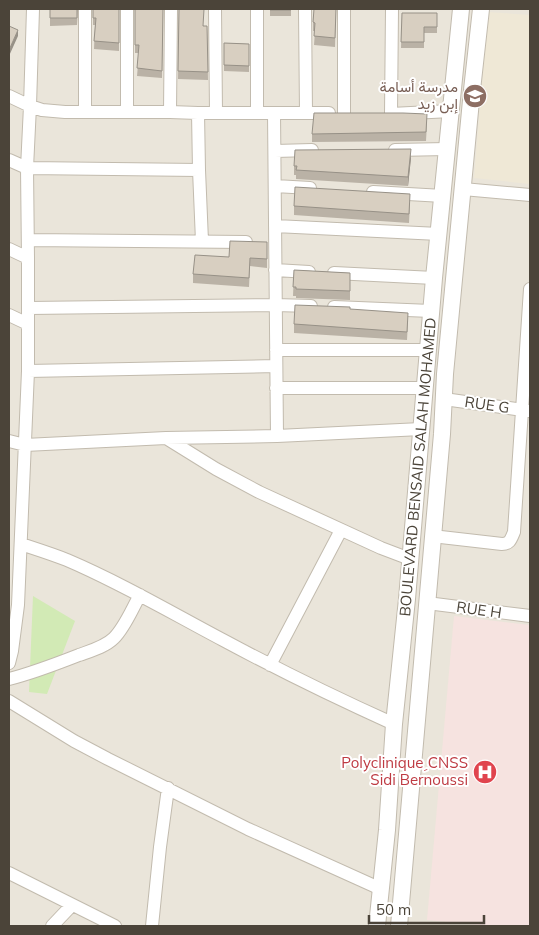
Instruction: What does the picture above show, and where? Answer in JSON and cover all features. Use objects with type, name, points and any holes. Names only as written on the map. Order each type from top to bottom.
[{"type":"street","points":[[9,663],[18,605],[28,371],[27,168],[33,9]]},
{"type":"street","points":[[85,9],[85,112]]},
{"type":"street","points":[[126,9],[127,112]]},
{"type":"street","points":[[170,112],[171,9]]},
{"type":"street","points":[[216,9],[216,112]]},
{"type":"street","points":[[257,9],[257,113]]},
{"type":"street","points":[[305,9],[306,113]]},
{"type":"street","points":[[9,96],[30,106],[54,112],[349,113],[344,9]]},
{"type":"street","points":[[392,9],[387,114],[451,111]]},
{"type":"street","name":"BOULEVARD BENSAID SALAH MOHAMED","points":[[377,926],[387,830],[394,724],[407,599],[431,310],[462,9]]},
{"type":"street","name":"BOULEVARD BENSAID SALAH MOHAMED","points":[[398,926],[444,399],[481,9]]},
{"type":"street","points":[[198,113],[202,241]]},
{"type":"street","points":[[274,113],[275,226],[266,243],[275,270],[277,436]]},
{"type":"street","points":[[380,150],[447,149]]},
{"type":"street","points":[[275,151],[323,150]]},
{"type":"street","points":[[9,160],[27,168],[199,170]]},
{"type":"street","points":[[275,186],[324,189]]},
{"type":"street","points":[[464,189],[530,195]]},
{"type":"street","points":[[364,191],[443,196]]},
{"type":"street","points":[[275,226],[439,234]]},
{"type":"street","points":[[28,240],[266,243]]},
{"type":"street","points":[[9,248],[28,258]]},
{"type":"street","points":[[275,270],[434,278]]},
{"type":"street","points":[[432,536],[506,544],[510,542],[514,532],[526,410],[530,289]]},
{"type":"street","points":[[28,308],[275,305],[431,310]]},
{"type":"street","points":[[9,315],[28,324]]},
{"type":"street","points":[[276,350],[428,350]]},
{"type":"street","points":[[28,371],[276,366]]},
{"type":"street","points":[[276,388],[424,388]]},
{"type":"street","name":"RUE G","points":[[444,399],[526,410]]},
{"type":"street","points":[[9,441],[25,445],[421,429]]},
{"type":"street","points":[[166,438],[216,469],[259,492],[410,559]]},
{"type":"street","points":[[270,665],[341,530]]},
{"type":"street","points":[[21,544],[67,560],[140,595],[270,665],[394,724]]},
{"type":"street","points":[[9,679],[68,659],[102,646],[112,640],[122,627],[140,595]]},
{"type":"street","name":"RUE H","points":[[427,603],[530,616]]},
{"type":"street","points":[[9,701],[74,741],[248,829],[381,889]]},
{"type":"street","points":[[152,926],[168,788]]},
{"type":"street","points":[[9,873],[115,926]]},
{"type":"street","points":[[52,926],[72,905]]},
{"type":"shaded area","points":[[9,9],[530,9],[530,926],[9,926]]},
{"type":"shaded area","points":[[488,12],[530,15],[530,184],[474,178]]},
{"type":"shaded area","name":"Polyclinique ِCNSS Sidi Bernoussi","points":[[454,616],[530,625],[530,926],[488,926],[427,920]]},
{"type":"green space","points":[[33,596],[75,621],[47,694],[29,692]]},
{"type":"building","points":[[50,9],[77,9],[77,18],[50,18]]},
{"type":"building","points":[[93,9],[119,9],[119,43],[94,41],[96,18],[93,18]]},
{"type":"building","points":[[135,9],[163,9],[162,71],[137,68],[139,45],[135,45]]},
{"type":"building","points":[[179,9],[204,9],[203,26],[207,26],[208,72],[178,71]]},
{"type":"building","points":[[291,9],[291,10],[270,10]]},
{"type":"building","points":[[314,9],[336,9],[335,38],[314,36]]},
{"type":"building","points":[[402,13],[437,13],[437,27],[424,27],[424,42],[401,42]]},
{"type":"building","points":[[9,26],[18,30],[9,50]]},
{"type":"building","points":[[224,43],[249,44],[249,66],[224,65]]},
{"type":"building","points":[[314,113],[427,114],[426,132],[312,134]]},
{"type":"building","points":[[411,149],[408,177],[296,170],[297,166],[294,166],[295,150]]},
{"type":"building","points":[[295,187],[410,194],[409,214],[294,206]]},
{"type":"building","points":[[230,241],[267,242],[267,259],[250,258],[249,278],[193,274],[195,255],[229,257]]},
{"type":"building","points":[[294,270],[350,273],[350,291],[296,289],[296,287],[293,287]]},
{"type":"building","points":[[295,305],[350,307],[350,309],[408,313],[407,332],[294,324]]},
{"type":"place","name":"مدرسة أسامة إبن زيد","points":[[475,96]]},
{"type":"place","name":"Polyclinique ِCNSS Sidi Bernoussi","points":[[485,772]]}]
